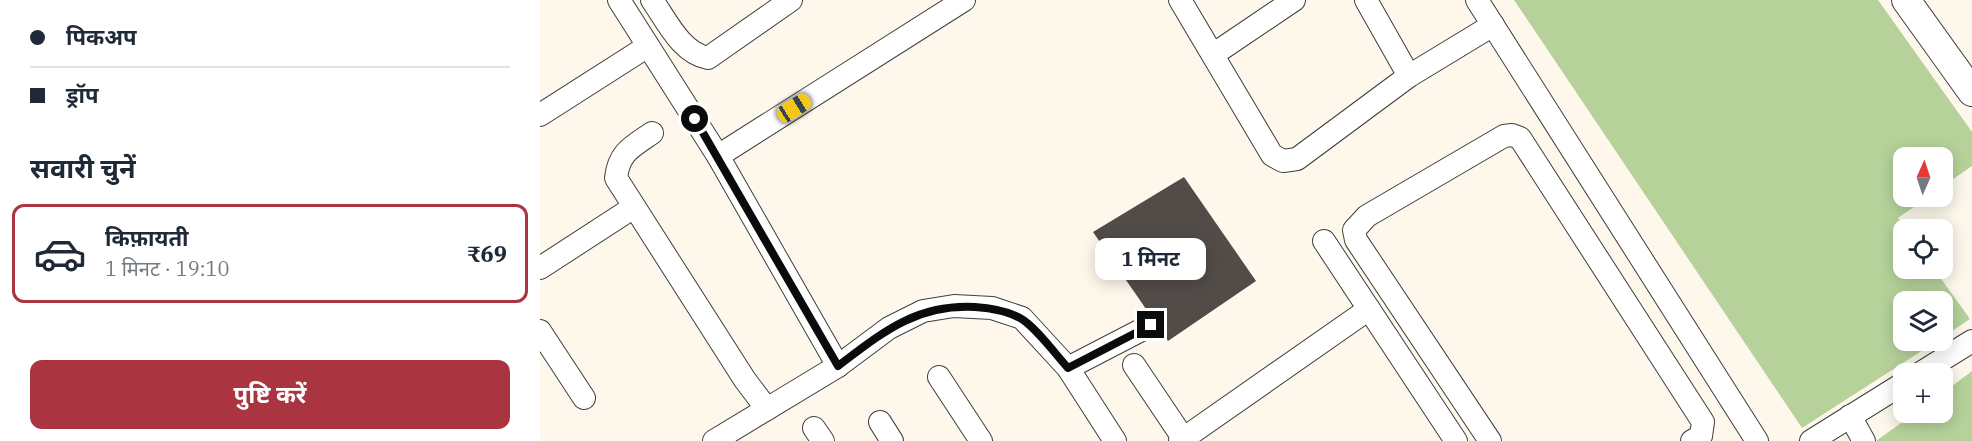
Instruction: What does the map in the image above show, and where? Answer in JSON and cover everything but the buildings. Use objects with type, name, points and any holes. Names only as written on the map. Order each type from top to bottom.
[{"type":"street","points":[[619,0],[718,156],[838,366]]},
{"type":"street","points":[[652,0],[686,48],[695,56],[708,58],[792,0]]},
{"type":"street","points":[[718,156],[964,0]]},
{"type":"street","points":[[1180,0],[1272,155],[1283,161],[1297,159],[1409,76],[1493,25]]},
{"type":"street","points":[[1214,54],[1294,0]]},
{"type":"street","points":[[1366,0],[1409,76]]},
{"type":"street","points":[[1477,0],[1757,441]]},
{"type":"street","points":[[1906,0],[1972,92]]},
{"type":"street","points":[[540,115],[648,46]]},
{"type":"street","points":[[652,133],[625,153],[618,164],[616,178],[745,380],[767,409]]},
{"type":"street","points":[[1491,441],[1356,240],[1354,230],[1367,216],[1504,136],[1512,135],[1520,138],[1703,422],[1701,436],[1692,441]]},
{"type":"street","points":[[540,268],[634,207]]},
{"type":"street","points":[[1324,241],[1456,441]]},
{"type":"street","points":[[720,440],[838,366],[889,328],[923,311],[954,306],[992,308],[1022,318],[1068,368],[1115,441]]},
{"type":"street","points":[[1134,365],[1183,440],[1369,309]]},
{"type":"street","points":[[1068,368],[1151,325]]},
{"type":"street","points":[[540,332],[584,398]]},
{"type":"street","points":[[1936,363],[1972,340]]},
{"type":"street","points":[[939,377],[981,441]]},
{"type":"street","points":[[1810,441],[1893,390]]},
{"type":"street","points":[[1850,417],[1864,441]]},
{"type":"street","points":[[880,422],[892,441]]},
{"type":"green space","points":[[1514,0],[1878,0],[1972,132],[1972,166],[1953,179],[1953,147],[1893,147],[1893,207],[1914,207],[1899,219],[1893,219],[1893,279],[1941,279],[1950,291],[1893,291],[1893,351],[1921,351],[1903,363],[1893,363],[1893,369],[1802,428]]},
{"type":"green space","points":[[1953,295],[1970,319],[1953,330]]},
{"type":"green space","points":[[1972,371],[1972,441],[1876,441],[1901,423],[1953,423],[1953,385]]},
{"type":"route","points":[[695,119],[838,366],[889,328],[923,311],[954,306],[992,308],[1022,318],[1068,368],[1151,325]]}]
